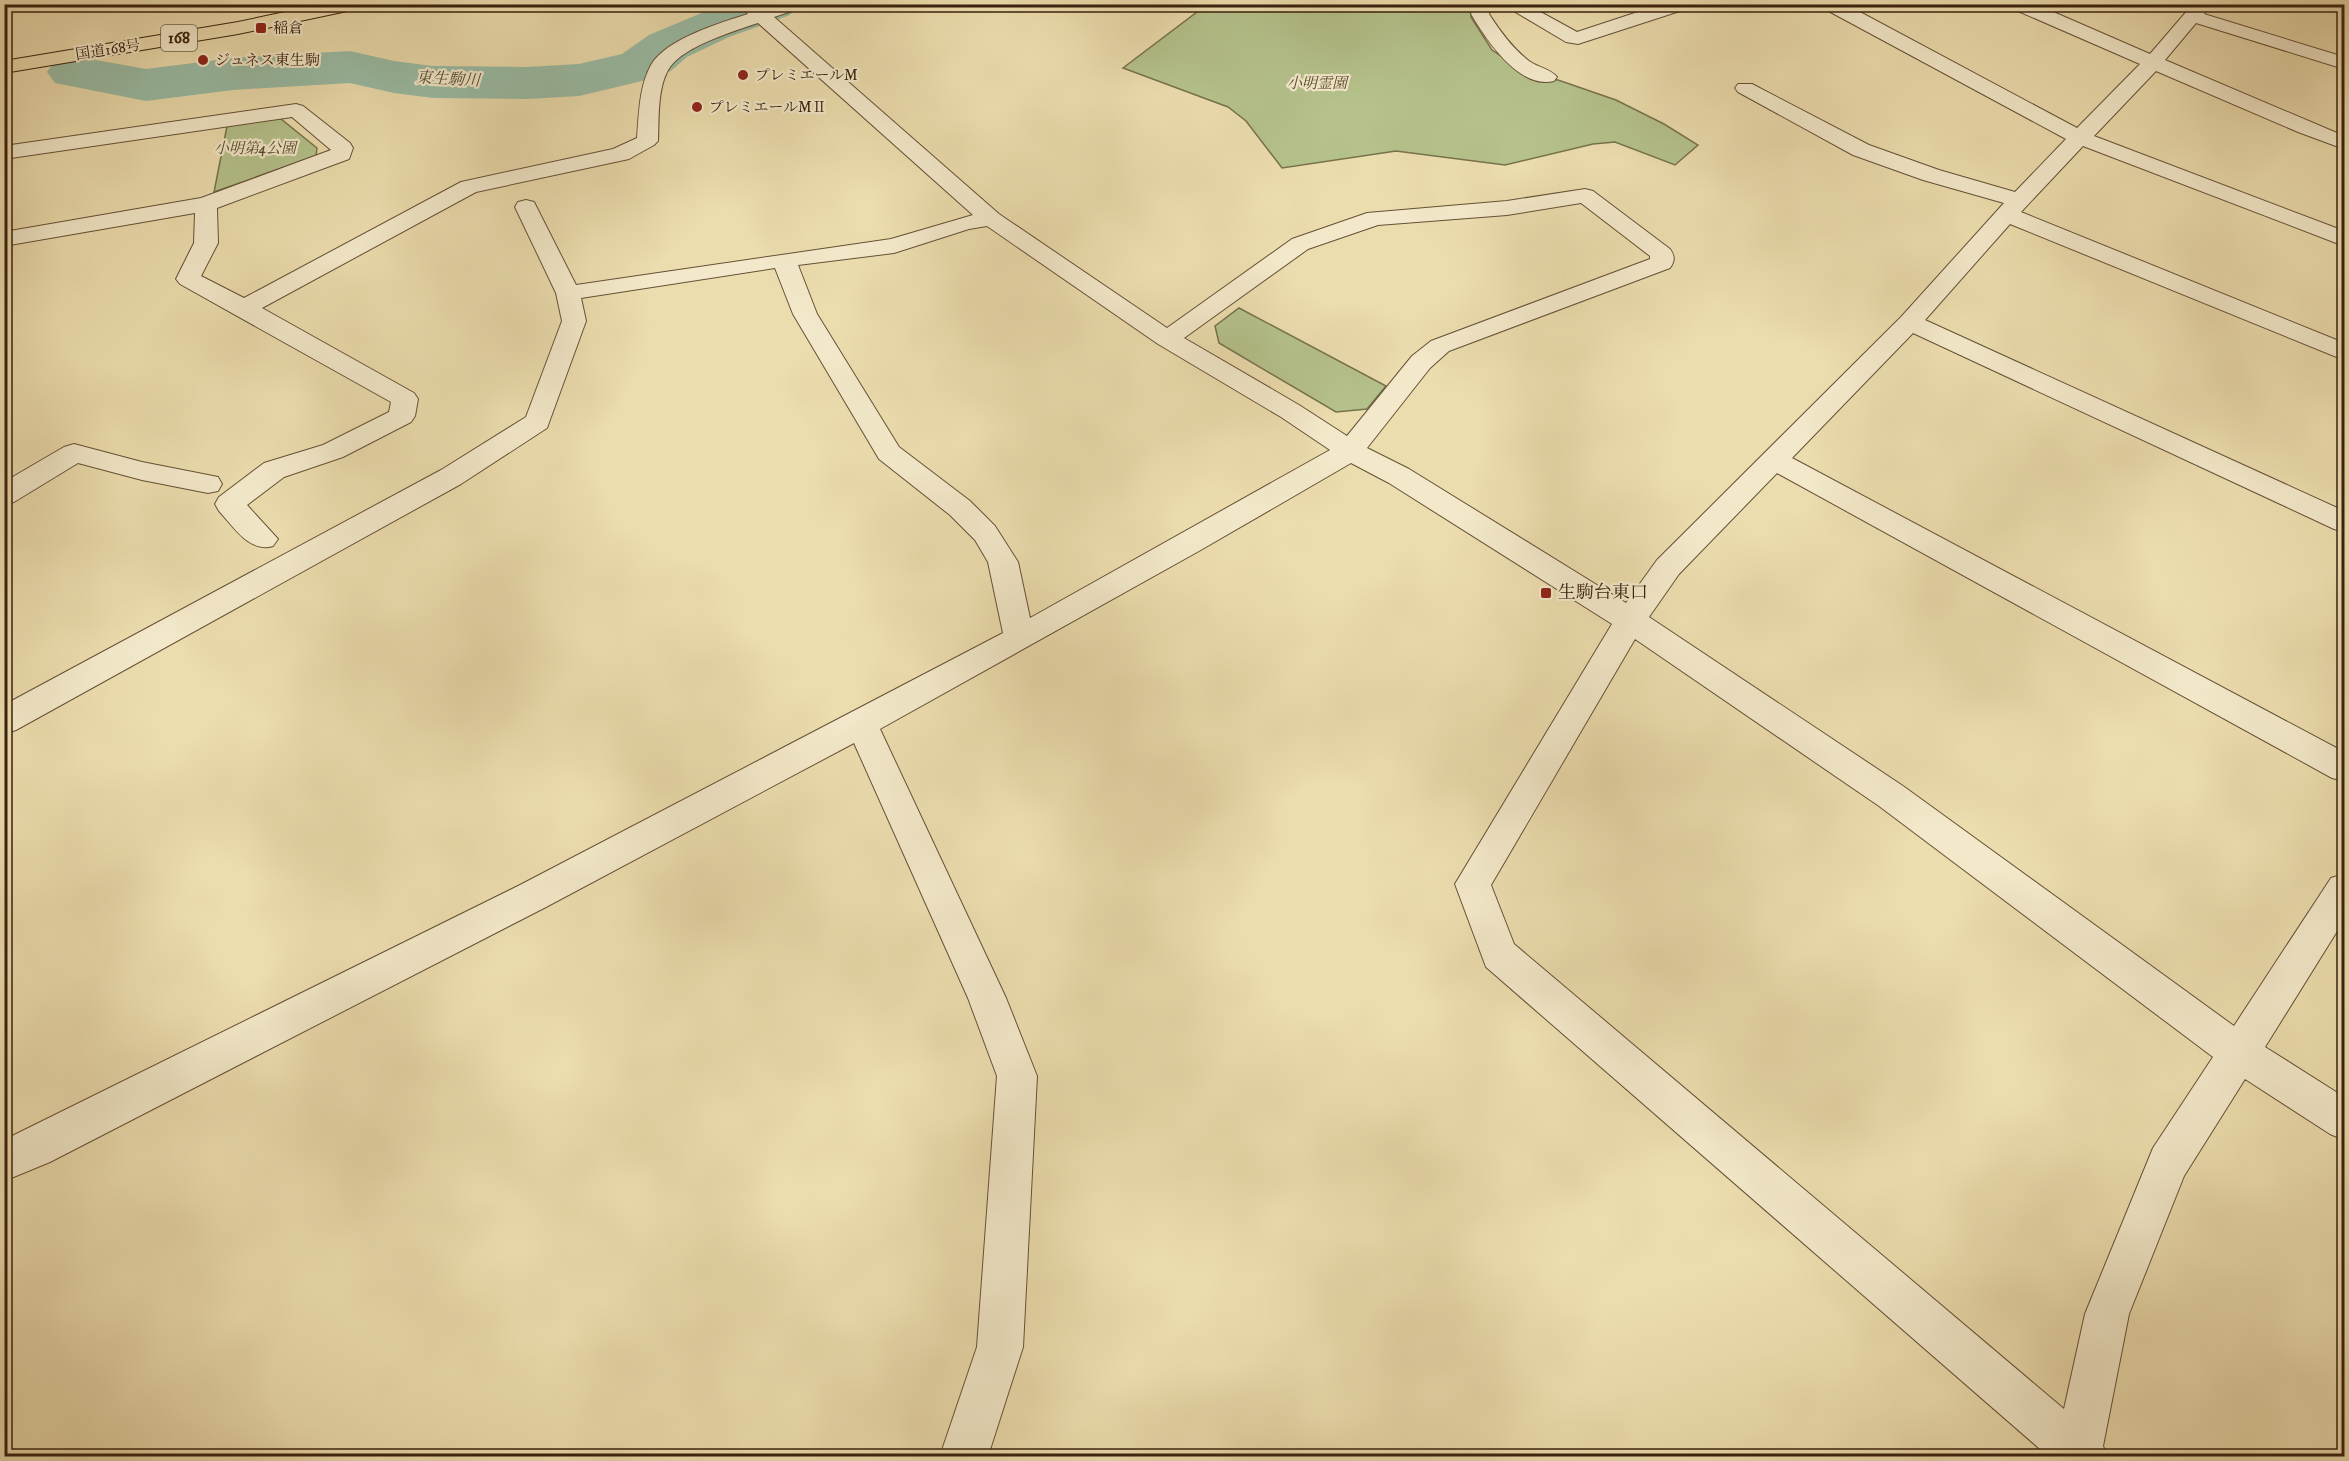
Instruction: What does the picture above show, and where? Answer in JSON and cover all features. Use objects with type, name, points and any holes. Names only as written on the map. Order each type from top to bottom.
[{"type":"highway","name":"国道168号","points":[[4,53],[295,4]]},
{"type":"highway","name":"国道168号","points":[[4,67],[238,28],[352,4]]},
{"type":"street","points":[[244,308],[469,187],[613,156],[647,141],[652,93],[662,63],[694,40],[754,10],[794,4]]},
{"type":"street","points":[[1485,4],[1480,14],[1498,45],[1532,73],[1547,77]]},
{"type":"street","points":[[1511,4],[1573,38],[1682,4]]},
{"type":"street","points":[[1830,4],[2078,137],[2344,238]]},
{"type":"street","points":[[2018,4],[2344,143]]},
{"type":"street","points":[[754,10],[991,219],[1167,339],[1290,411],[1350,451],[1399,476],[1630,620],[1891,796],[2238,1052],[2344,1120]]},
{"type":"street","points":[[2344,63],[2197,10],[2153,62],[2078,137],[1910,322],[1668,567],[1630,620],[1473,884],[1499,955],[2080,1455],[2107,1314],[2168,1163],[2344,889]]},
{"type":"street","points":[[1745,88],[1861,150],[2013,207],[2344,352]]},
{"type":"street","points":[[4,153],[296,110],[342,147],[341,154],[206,204],[4,238]]},
{"type":"street","points":[[4,1161],[35,1148],[430,949],[861,723],[1019,637],[1350,451],[1401,390],[1421,362],[1440,346],[1662,263],[1662,254],[1585,196],[1507,207],[1375,218],[1300,244],[1167,339]]},
{"type":"street","points":[[206,204],[206,243],[188,279],[405,399],[402,416],[333,451],[274,471],[229,504],[263,539]]},
{"type":"street","points":[[4,721],[451,477],[538,422],[574,321],[568,293],[526,207]]},
{"type":"street","points":[[568,293],[784,260],[894,246],[965,223],[991,219]]},
{"type":"street","points":[[784,260],[805,314],[889,453],[960,508],[985,533],[1003,562],[1019,637]]},
{"type":"street","points":[[1910,322],[2344,522]]},
{"type":"street","points":[[4,495],[74,453],[142,471],[208,484]]},
{"type":"street","points":[[1774,460],[2344,768]]},
{"type":"street","points":[[861,723],[987,998],[1017,1076],[1000,1347],[964,1456]]},
{"type":"green space","name":"小明霊園","points":[[1212,4],[1398,4],[1413,9],[1472,8],[1471,17],[1492,50],[1534,78],[1558,80],[1616,100],[1664,124],[1698,145],[1675,165],[1615,142],[1593,144],[1505,165],[1396,151],[1282,168],[1246,121],[1228,107],[1123,68],[1205,6]]},
{"type":"green space","name":"小明第4公園","points":[[258,119],[281,119],[317,148],[316,156],[214,192],[227,126]]},
{"type":"green space","points":[[1239,308],[1386,386],[1367,409],[1336,412],[1219,343],[1215,326]]},
{"type":"waterway","name":"東生駒川","points":[[74,72],[146,85],[233,74],[350,67],[394,77],[433,82],[527,83],[579,80],[640,66],[653,59],[668,46],[711,26],[772,4]]},
{"type":"place","name":"稲倉","points":[[261,28]]},
{"type":"place","name":"ジュネス東生駒","points":[[203,60]]},
{"type":"place","name":"プレミエールM","points":[[743,75]]},
{"type":"place","name":"プレミエールMⅡ","points":[[697,107]]},
{"type":"place","name":"生駒台東口","points":[[1546,593]]}]
